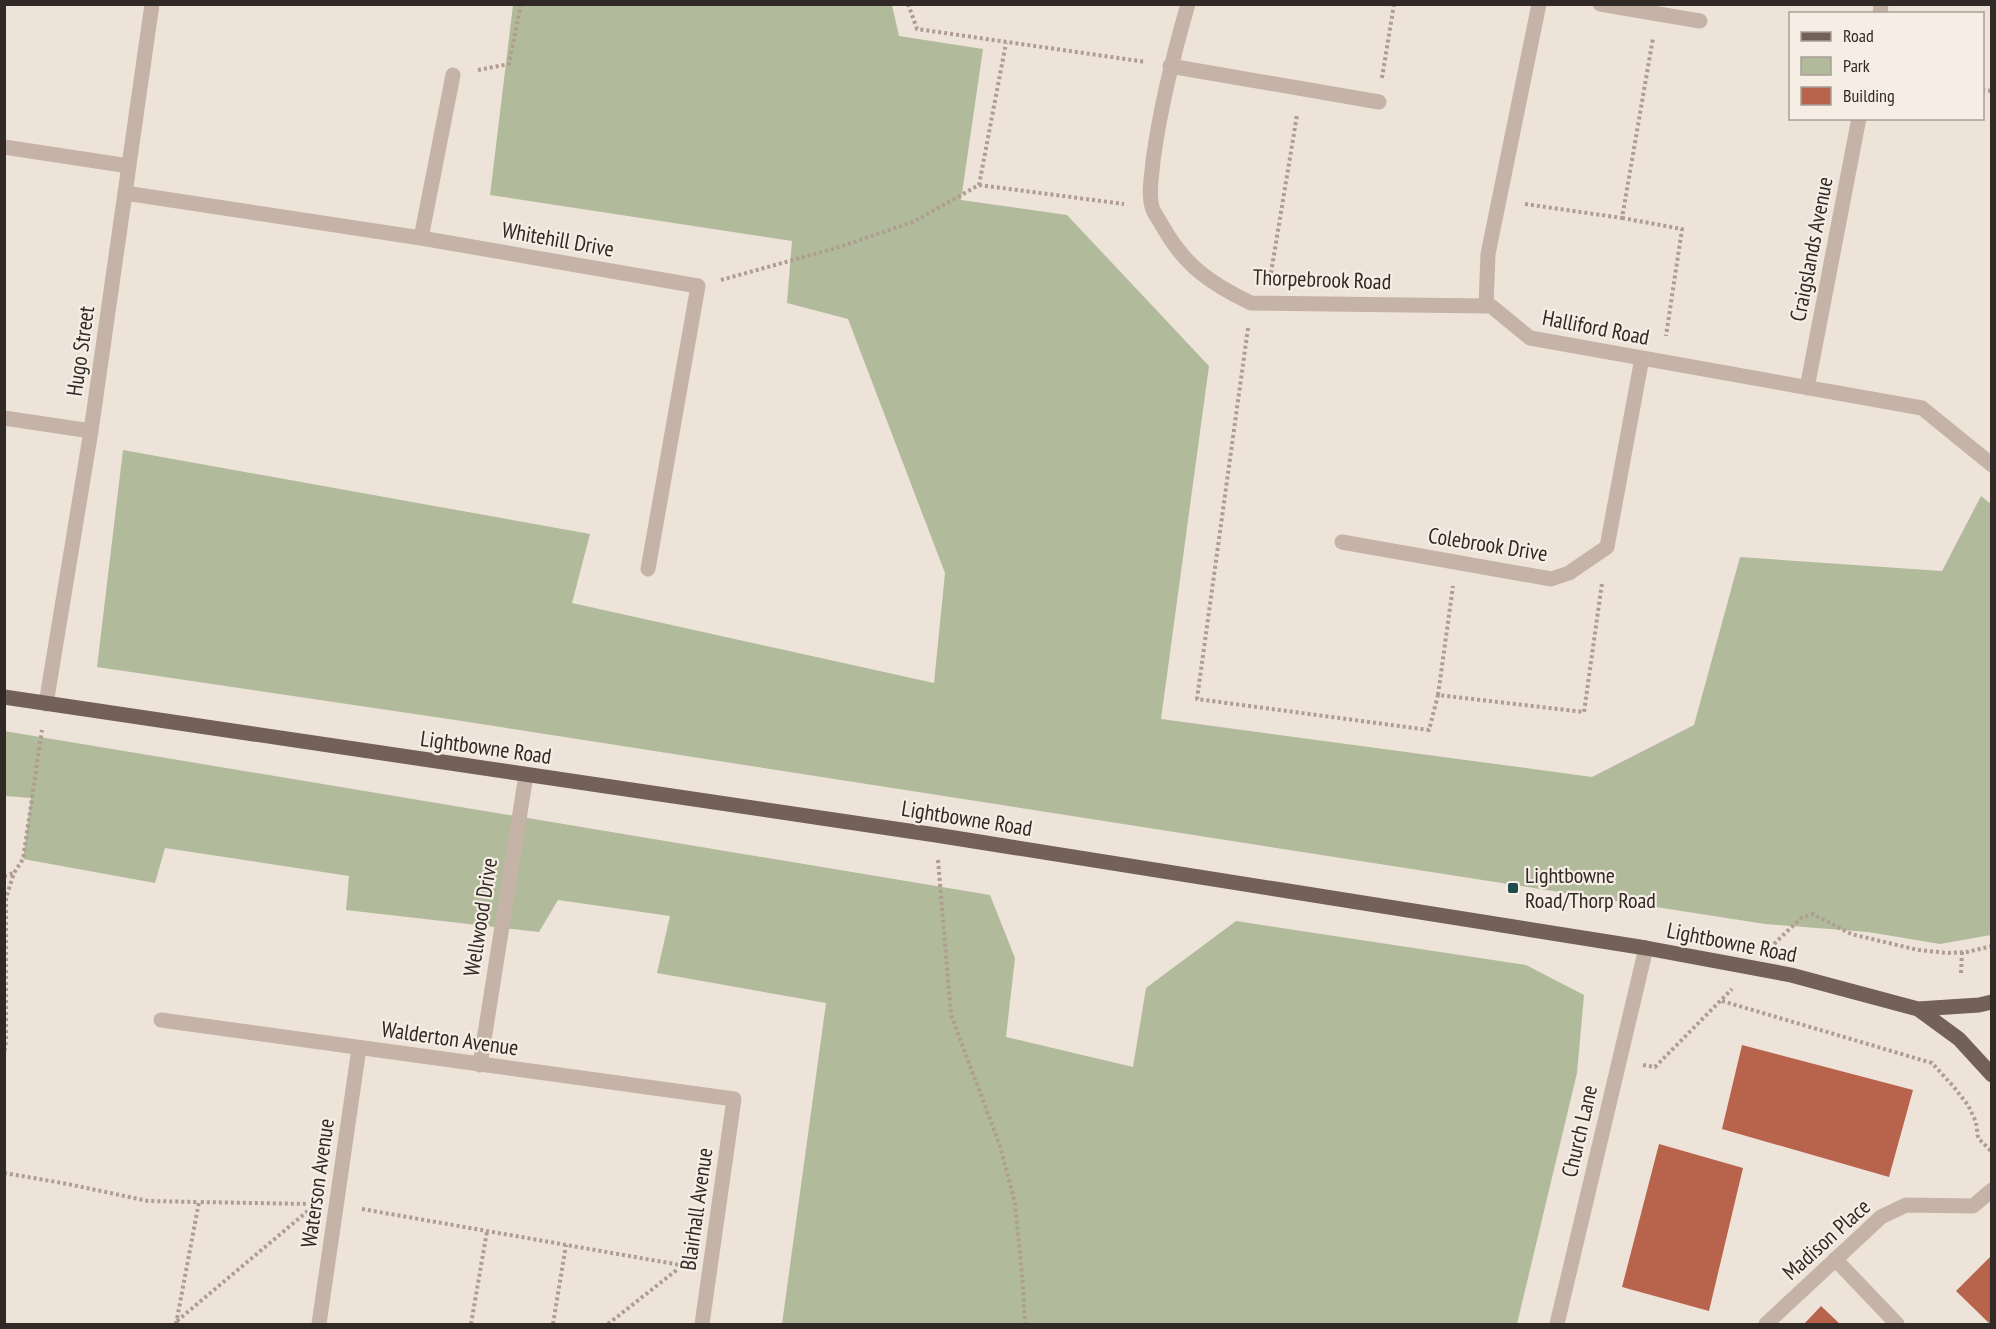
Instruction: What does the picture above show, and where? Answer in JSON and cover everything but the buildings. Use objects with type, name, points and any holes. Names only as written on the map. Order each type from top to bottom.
[{"type":"main road","name":"Lightbowne Road","points":[[4,697],[936,836],[1646,948],[1791,975],[1918,1010],[1959,1039],[1992,1075]]},
{"type":"main road","name":"Lightbowne Road","points":[[1918,1010],[1992,1002]]},
{"type":"street","name":"Hugo Street","points":[[46,704],[91,431],[152,4]]},
{"type":"street","name":"Thorpebrook Road","points":[[1188,4],[1170,66],[1150,188],[1152,207],[1171,241],[1187,262],[1220,288],[1258,303],[1486,306]]},
{"type":"street","points":[[1486,306],[1488,254],[1539,4]]},
{"type":"street","points":[[1600,4],[1700,21]]},
{"type":"street","points":[[1170,66],[1378,102]]},
{"type":"street","points":[[421,238],[453,75]]},
{"type":"street","name":"Craigslands Avenue","points":[[1807,388],[1859,120]]},
{"type":"street","points":[[4,147],[129,166]]},
{"type":"street","name":"Whitehill Drive","points":[[125,193],[421,238],[698,286]]},
{"type":"street","points":[[648,569],[698,286]]},
{"type":"street","name":"Halliford Road","points":[[1486,306],[1491,306],[1530,338],[1923,408],[1992,465]]},
{"type":"street","points":[[1607,547],[1642,358]]},
{"type":"street","points":[[4,417],[91,431]]},
{"type":"street","name":"Colebrook Drive","points":[[1342,542],[1551,579],[1569,573],[1607,547]]},
{"type":"street","name":"Wellwood Drive","points":[[480,1065],[526,776]]},
{"type":"street","name":"Church Lane","points":[[1557,1324],[1646,948]]},
{"type":"street","name":"Walderton Avenue","points":[[160,1020],[734,1100]]},
{"type":"street","name":"Waterson Avenue","points":[[319,1324],[359,1047]]},
{"type":"street","name":"Blairhall Avenue","points":[[702,1324],[734,1100]]},
{"type":"street","name":"Madison Place","points":[[1766,1324],[1881,1217],[1906,1205],[1973,1206],[1992,1190]]},
{"type":"street","points":[[1835,1259],[1897,1324]]},
{"type":"path","points":[[453,75],[509,64],[521,4]]},
{"type":"path","points":[[908,4],[917,29],[1170,66]]},
{"type":"path","points":[[1378,102],[1394,4]]},
{"type":"path","points":[[1622,218],[1657,14]]},
{"type":"path","points":[[979,185],[1006,43]]},
{"type":"path","points":[[1301,89],[1258,303],[1197,699],[1429,730],[1438,695],[1456,562]]},
{"type":"path","points":[[698,286],[836,248],[913,222],[979,185],[1152,207]]},
{"type":"path","points":[[1498,201],[1622,218],[1682,229],[1662,362]]},
{"type":"path","points":[[1438,695],[1584,712],[1607,547]]},
{"type":"path","points":[[4,1057],[6,898],[14,873],[23,859],[46,704]]},
{"type":"path","points":[[936,836],[951,1015],[1000,1146],[1015,1203],[1025,1324]]},
{"type":"path","points":[[4,876],[14,873]]},
{"type":"path","points":[[1784,933],[1801,918],[1813,914],[1851,934],[1918,950],[1948,953],[1992,946]]},
{"type":"path","points":[[1961,973],[1962,952]]},
{"type":"path","points":[[1655,1067],[1727,995]]},
{"type":"path","points":[[1722,1001],[1932,1064],[1968,1105],[1976,1122],[1978,1138],[1992,1152]]},
{"type":"path","points":[[4,1173],[148,1201],[316,1204],[176,1323]]},
{"type":"path","points":[[176,1323],[199,1202]]},
{"type":"path","points":[[337,1205],[710,1270]]},
{"type":"path","points":[[471,1324],[487,1231]]},
{"type":"path","points":[[553,1324],[566,1245]]},
{"type":"path","points":[[608,1324],[683,1265]]},
{"type":"green space","points":[[513,5],[892,5],[899,36],[983,49],[961,200],[1067,215],[1209,366],[1161,719],[1592,777],[1694,725],[1740,557],[1942,571],[1981,496],[1992,505],[1991,935],[1940,944],[1868,932],[1765,924],[462,721],[97,667],[123,450],[590,534],[572,603],[934,683],[945,573],[848,319],[787,303],[792,241],[490,195]]},
{"type":"green space","points":[[4,731],[990,895],[1015,958],[1006,1037],[1133,1067],[1146,988],[1236,921],[1526,965],[1584,995],[1577,1073],[1517,1324],[782,1324],[826,1003],[657,973],[670,916],[558,900],[539,932],[346,910],[349,876],[165,848],[155,883],[23,859],[31,798],[5,796]]},
{"type":"place","name":"Lightbowne Road/Thorp Road","points":[[1513,888]]}]
